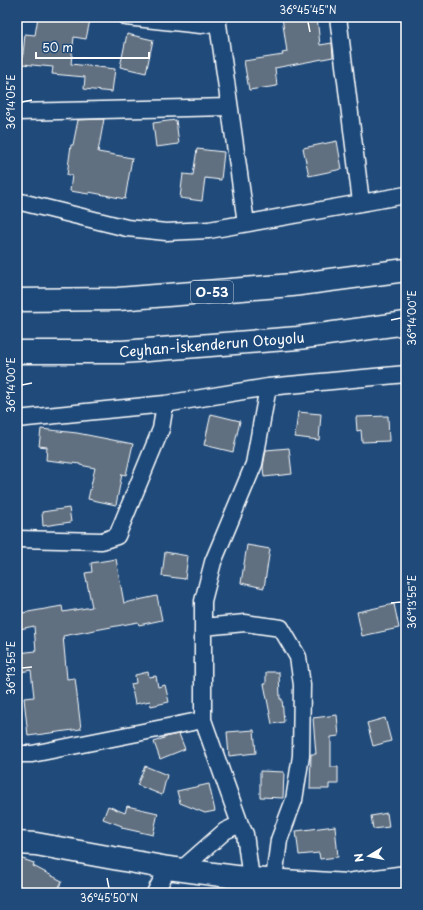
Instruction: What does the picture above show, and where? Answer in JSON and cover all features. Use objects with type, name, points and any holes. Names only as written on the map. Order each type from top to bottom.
[{"type":"main road","name":"O-53","points":[[17,300],[118,300],[292,285],[406,270]]},
{"type":"main road","name":"Ceyhan-İskenderun Otoyolu","points":[[17,352],[122,352],[298,338],[406,323]]},
{"type":"main road","points":[[17,843],[36,844],[175,869],[251,878],[347,885],[396,883]]},
{"type":"street","points":[[126,17],[201,25],[217,19],[246,223]]},
{"type":"street","points":[[338,17],[361,202]]},
{"type":"street","points":[[17,112],[229,107]]},
{"type":"street","points":[[17,201],[127,228],[166,232],[209,230],[406,195]]},
{"type":"street","points":[[17,419],[165,404],[268,387],[406,374]]},
{"type":"street","points":[[251,878],[245,834],[240,824],[203,720],[203,601],[213,562],[254,464],[268,387]]},
{"type":"street","points":[[17,539],[102,541],[117,536],[161,429],[165,404]]},
{"type":"street","points":[[203,627],[245,623],[281,628],[298,657],[302,685],[301,756],[294,800],[279,840],[274,879]]},
{"type":"street","points":[[17,754],[32,754],[203,720]]},
{"type":"street","points":[[155,893],[175,869],[225,831],[240,824]]},
{"type":"building","points":[[38,17],[71,17],[90,20],[86,39],[74,37],[71,64],[115,69],[112,92],[84,89],[85,77],[52,74],[53,67],[22,64],[25,34],[35,35]]},
{"type":"building","points":[[282,17],[317,17],[320,45],[332,43],[333,57],[275,68],[277,86],[249,90],[244,61],[283,55],[282,53],[287,52]]},
{"type":"building","points":[[127,34],[153,40],[146,73],[120,67]]},
{"type":"building","points":[[104,119],[98,152],[132,158],[125,199],[89,192],[89,194],[70,191],[72,175],[67,175],[71,145],[73,145],[78,120]]},
{"type":"building","points":[[176,120],[179,144],[156,147],[153,123]]},
{"type":"building","points":[[337,141],[342,169],[309,176],[303,148]]},
{"type":"building","points":[[197,149],[224,152],[221,180],[205,178],[202,201],[180,198],[183,174],[193,175]]},
{"type":"building","points":[[298,412],[321,414],[319,440],[295,437]]},
{"type":"building","points":[[211,414],[240,421],[233,452],[204,445]]},
{"type":"building","points":[[388,416],[389,441],[362,442],[361,430],[357,431],[356,417]]},
{"type":"building","points":[[41,429],[77,433],[133,444],[126,475],[122,474],[116,505],[88,499],[95,468],[80,464],[46,460],[47,447],[39,446]]},
{"type":"building","points":[[289,448],[292,474],[264,477],[263,467],[266,450]]},
{"type":"building","points":[[69,508],[71,522],[43,526],[42,512]]},
{"type":"building","points":[[247,545],[270,549],[264,588],[241,583]]},
{"type":"building","points":[[165,552],[188,556],[185,579],[162,576]]},
{"type":"building","points":[[116,559],[124,603],[157,596],[162,620],[139,625],[138,622],[63,636],[67,679],[75,678],[81,729],[28,736],[24,698],[34,697],[31,670],[21,672],[18,653],[36,651],[34,626],[20,629],[17,614],[62,606],[63,612],[92,607],[85,573],[92,572],[91,563]]},
{"type":"building","points":[[394,604],[399,628],[362,636],[357,612]]},
{"type":"building","points":[[148,672],[149,677],[156,676],[158,687],[165,685],[169,702],[151,706],[150,701],[135,704],[131,684],[136,683],[135,675]]},
{"type":"building","points":[[266,672],[279,672],[280,699],[282,699],[284,722],[272,724],[264,684],[266,684]]},
{"type":"building","points":[[337,715],[339,736],[331,737],[331,767],[338,767],[338,784],[329,784],[329,789],[310,789],[311,754],[316,754],[313,718]]},
{"type":"building","points":[[385,718],[391,741],[373,746],[367,723]]},
{"type":"building","points":[[254,730],[256,753],[229,756],[227,732]]},
{"type":"building","points":[[179,734],[185,749],[160,759],[154,742]]},
{"type":"building","points":[[145,766],[167,775],[162,795],[137,785]]},
{"type":"building","points":[[260,771],[284,772],[283,798],[260,797]]},
{"type":"building","points":[[209,784],[215,811],[205,813],[180,803],[177,791]]},
{"type":"building","points":[[108,806],[125,813],[127,806],[158,813],[153,835],[122,828],[122,826],[103,819]]},
{"type":"building","points":[[387,813],[389,827],[373,829],[371,816]]},
{"type":"building","points":[[335,826],[338,857],[320,859],[319,853],[299,855],[296,831]]},
{"type":"building","points":[[17,857],[34,863],[33,866],[62,881],[56,893],[17,893]]}]
